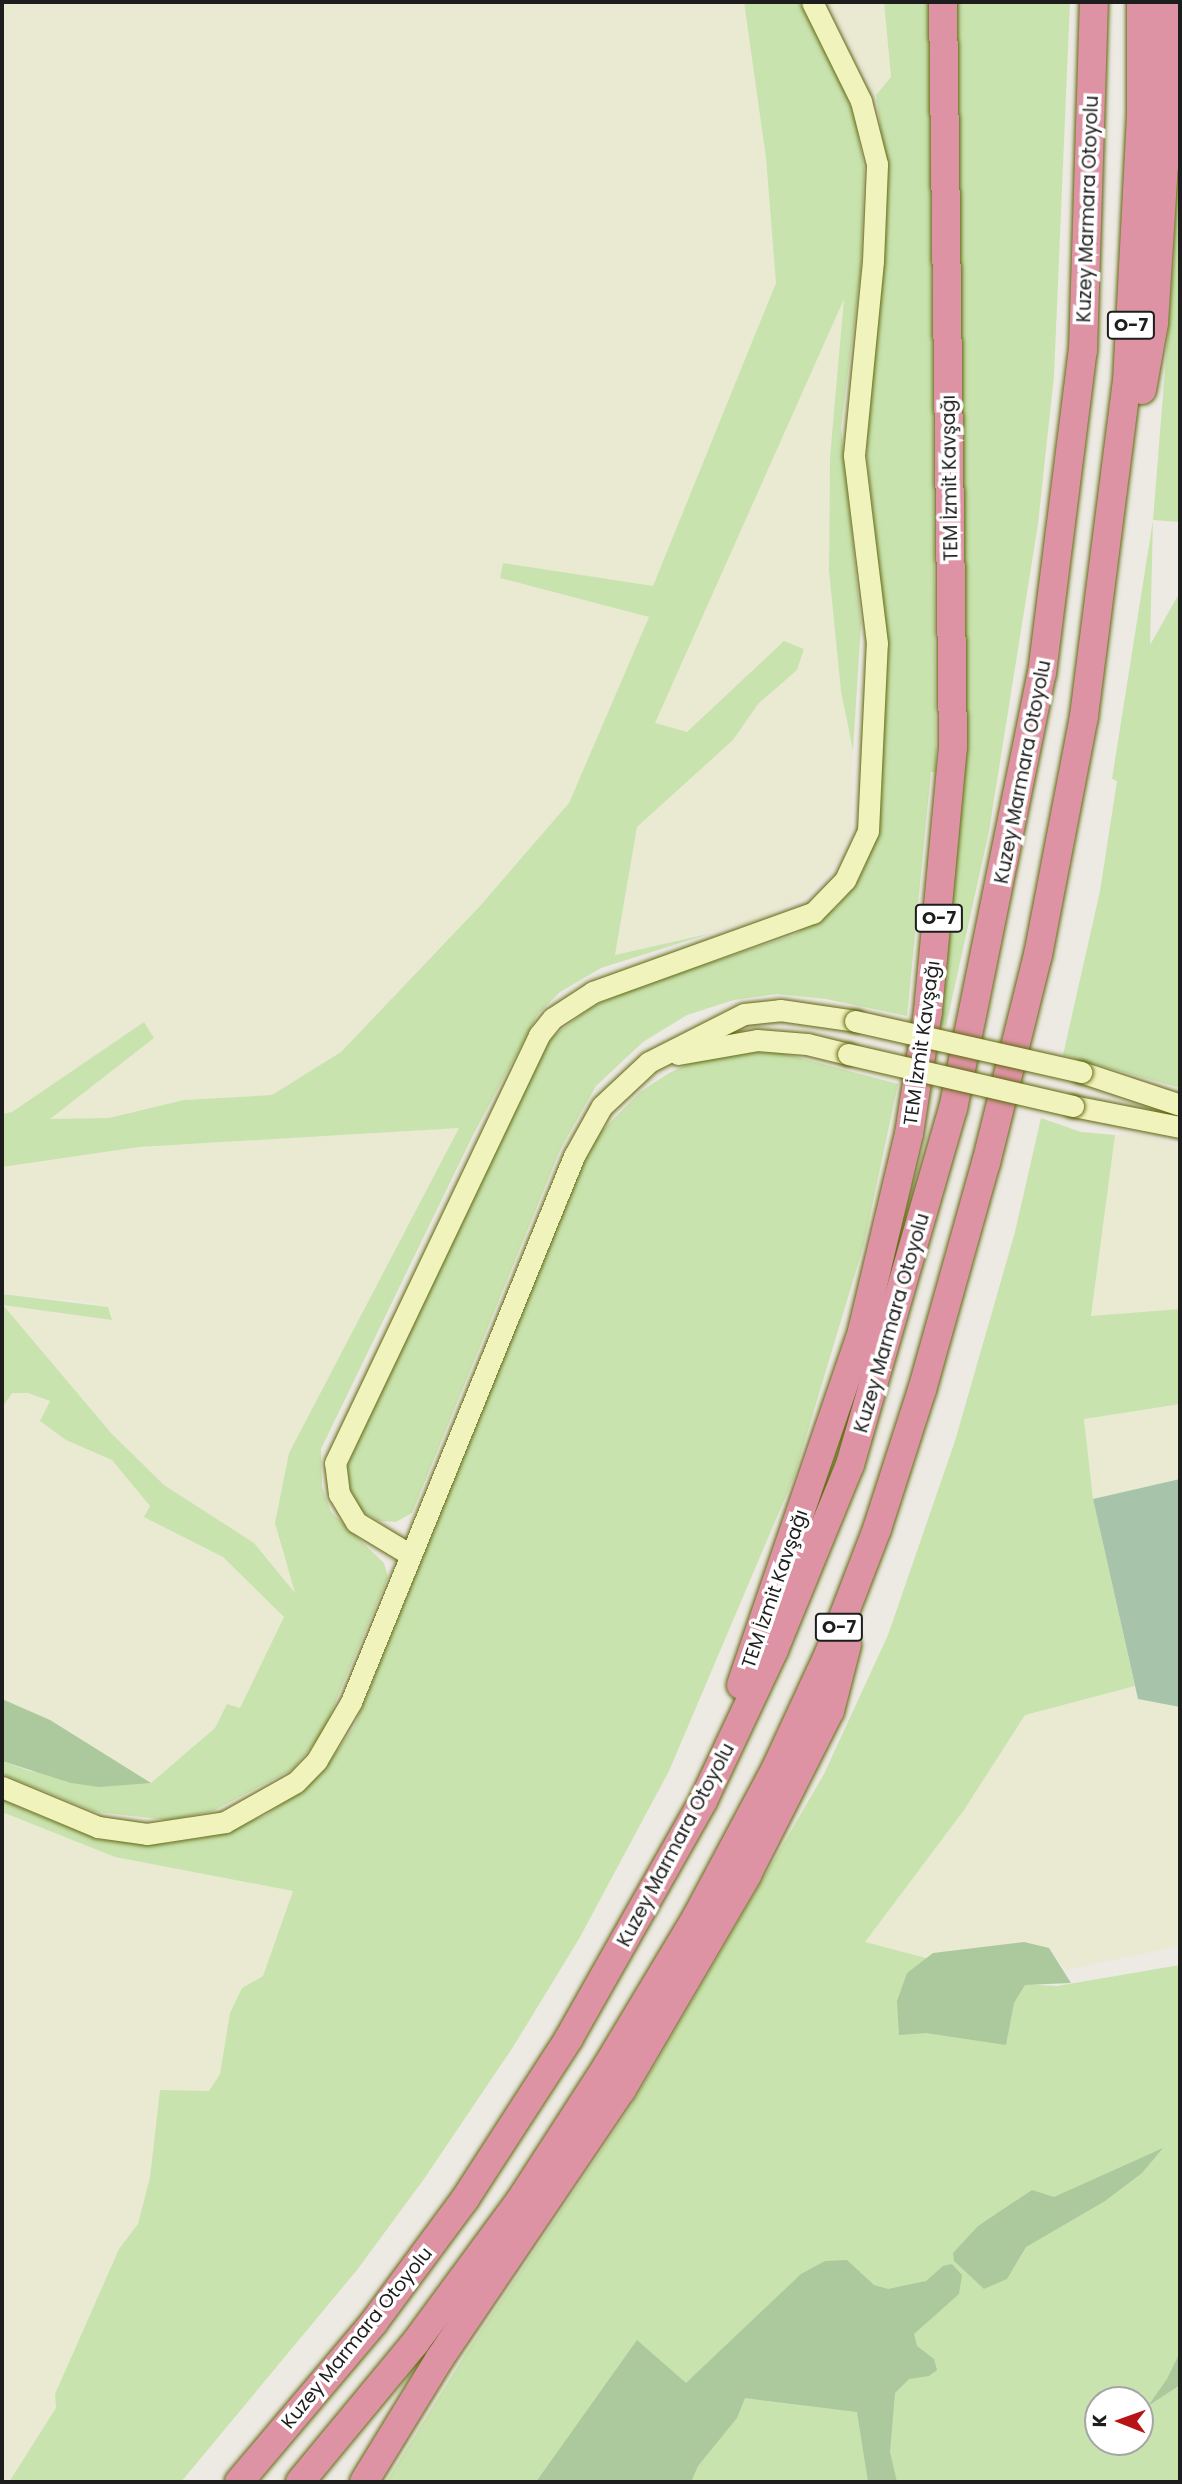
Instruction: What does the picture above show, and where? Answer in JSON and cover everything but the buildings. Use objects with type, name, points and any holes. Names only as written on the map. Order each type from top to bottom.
[{"type":"highway","name":"TEM İzmit Kavşağı","points":[[703,1801],[862,1331],[909,1134],[929,1011],[953,747],[943,2]]},
{"type":"highway","name":"Kuzey Marmara Otoyolu","points":[[239,2482],[374,2322],[465,2199],[569,2039],[703,1801],[774,1650],[850,1465],[953,1109],[1027,764],[1073,460],[1083,350],[1094,2]]},
{"type":"highway","name":"O-7","points":[[1096,648],[1127,382],[1141,116],[1141,2]]},
{"type":"highway","name":"O-7","points":[[300,2482],[415,2343],[513,2210],[607,2066],[697,1916],[776,1768],[830,1651],[877,1529],[963,1253],[1038,955],[1154,323],[1164,166],[1166,2]]},
{"type":"highway","points":[[365,2482],[440,2358],[621,2091],[747,1875],[830,1711],[877,1529]]},
{"type":"street","points":[[409,1554],[356,1522],[339,1494],[335,1463],[539,1035],[554,1018],[593,992],[813,913],[845,880],[868,831],[877,643],[854,455],[873,261],[877,164],[861,101],[812,2]]},
{"type":"street","points":[[2,1787],[97,1827],[147,1834],[225,1822],[274,1798],[317,1760],[336,1731],[583,1137],[602,1106],[649,1062],[744,1014],[780,1010],[855,1021],[1081,1072],[1180,1105]]},
{"type":"street","points":[[649,1062],[713,1045],[757,1040],[807,1044],[1073,1106],[1180,1127]]},
{"type":"green space","points":[[2,2],[744,2],[766,158],[776,283],[653,587],[504,563],[500,578],[649,617],[569,803],[480,906],[341,1052],[272,1095],[184,1100],[109,1118],[49,1119],[154,1038],[144,1022],[12,1112],[2,1114]]},
{"type":"green space","points":[[744,2],[799,2],[840,77],[855,119],[864,168],[861,269],[841,428],[861,624],[853,751],[841,691],[829,571],[830,457],[844,299],[655,723],[687,732],[784,641],[804,649],[797,670],[758,704],[733,740],[637,827],[615,955],[712,933],[601,968],[560,992],[538,1014],[473,1135],[321,1449],[322,1487],[331,1512],[384,1563],[388,1577],[322,1734],[293,1769],[213,1811],[168,1820],[96,1812],[2,1774],[2,1761],[30,1771],[151,1783],[215,1728],[227,1704],[240,1708],[284,1617],[223,1557],[144,1517],[150,1506],[112,1460],[66,1440],[40,1421],[50,1401],[28,1393],[12,1393],[2,1408],[2,1294],[108,1307],[112,1320],[3,1305],[111,1433],[164,1485],[254,1543],[295,1593],[275,1523],[289,1453],[459,1128],[139,1147],[2,1167],[2,1114],[12,1112],[144,1022],[154,1038],[50,1119],[109,1118],[184,1100],[272,1095],[341,1052],[480,906],[569,803],[649,617],[500,578],[503,563],[653,586],[776,283],[766,158]]},
{"type":"green space","points":[[828,2],[884,2],[891,77],[876,95]]},
{"type":"green space","points":[[884,2],[929,2],[936,772],[931,772],[907,1016],[826,999],[777,994],[734,1000],[687,1015],[643,1042],[596,1086],[561,1148],[412,1513],[396,1522],[379,1521],[361,1510],[350,1489],[347,1469],[355,1444],[533,1062],[554,1036],[590,1008],[630,989],[794,935],[836,908],[860,877],[878,831],[887,644],[867,458],[867,417],[886,228],[887,174],[876,95],[891,77]]},
{"type":"green space","points":[[956,2],[1070,2],[1054,376],[1038,524],[989,831],[946,1026],[939,1024],[962,780]]},
{"type":"green space","points":[[1180,103],[1180,522],[1153,520],[1174,257]]},
{"type":"green space","points":[[845,297],[830,457],[829,571],[841,691],[853,751],[851,829],[837,863],[804,898],[747,923],[615,956],[637,827],[733,740],[758,704],[797,670],[804,649],[784,642],[687,732],[654,724]]},
{"type":"green space","points":[[1153,520],[1150,645],[1180,592],[1180,1088],[1063,1055],[1100,891],[1117,781],[1112,779]]},
{"type":"green space","points":[[746,1051],[774,1051],[898,1084],[864,1244],[794,1477],[669,1771],[579,1939],[513,2047],[424,2179],[357,2270],[181,2482],[9,2482],[56,2408],[55,2394],[119,2249],[138,2224],[150,2177],[160,2090],[209,2091],[220,2074],[230,2013],[242,1988],[263,1976],[293,1891],[115,1857],[2,1812],[2,1800],[99,1840],[170,1843],[205,1837],[265,1816],[320,1775],[354,1727],[571,1190],[597,1136],[640,1092],[669,1073],[693,1062]]},
{"type":"green space","points":[[1041,1118],[1081,1132],[1115,1135],[1091,1316],[1180,1309],[1180,1404],[1084,1419],[1093,1499],[1135,1686],[1025,1715],[964,1810],[865,1942],[1025,1984],[1057,1986],[1180,1965],[1180,2482],[386,2482],[466,2353],[633,2103],[824,1774],[888,1635],[955,1441],[1015,1232]]},
{"type":"green space","points":[[459,1128],[289,1453],[281,1548],[297,1596],[254,1543],[164,1485],[111,1433],[2,1304],[111,1320],[108,1307],[88,1302],[2,1294],[2,1167],[139,1147]]},
{"type":"green space","points":[[1141,1134],[1180,1147],[1180,1309],[1091,1317],[1115,1135]]},
{"type":"green space","points":[[12,1393],[28,1393],[50,1402],[90,1450],[112,1460],[137,1487],[150,1506],[145,1517],[223,1557],[284,1617],[240,1709],[227,1704],[215,1728],[151,1783],[50,1720],[2,1699],[2,1408]]},
{"type":"green space","points":[[1180,1404],[1180,1479],[1093,1499],[1084,1418]]},
{"type":"green space","points":[[1180,1479],[1180,1707],[1138,1699],[1093,1499]]},
{"type":"green space","points":[[1135,1686],[1138,1699],[1180,1707],[1180,1946],[1066,1970],[1049,1948],[933,1953],[925,1961],[864,1942],[964,1810],[1025,1715]]},
{"type":"green space","points":[[2,1699],[50,1720],[151,1783],[99,1787],[71,1783],[2,1761]]},
{"type":"green space","points":[[2,1812],[115,1857],[293,1891],[263,1976],[242,1988],[230,2013],[220,2074],[209,2091],[160,2090],[150,2177],[138,2224],[119,2249],[55,2393],[56,2408],[9,2482],[2,2482]]},
{"type":"green space","points":[[1024,1942],[1049,1948],[1071,1983],[1025,1985],[1014,2003],[1006,2045],[926,2033],[899,2035],[897,2001],[907,1973],[933,1953]]},
{"type":"green space","points":[[1163,2148],[1142,2173],[1105,2201],[1026,2247],[1007,2279],[984,2289],[954,2261],[953,2253],[978,2226],[1032,2190],[1054,2197]]},
{"type":"green space","points":[[847,2260],[874,2285],[888,2289],[926,2281],[943,2266],[952,2264],[962,2275],[959,2294],[914,2334],[917,2346],[934,2359],[937,2370],[929,2376],[909,2379],[895,2393],[890,2452],[897,2482],[868,2482],[857,2412],[745,2398],[737,2418],[698,2466],[691,2482],[536,2482],[637,2340],[686,2383],[801,2274],[825,2261]]},
{"type":"green space","points":[[1180,2352],[1180,2385],[1154,2402],[1154,2397],[1167,2379]]}]
